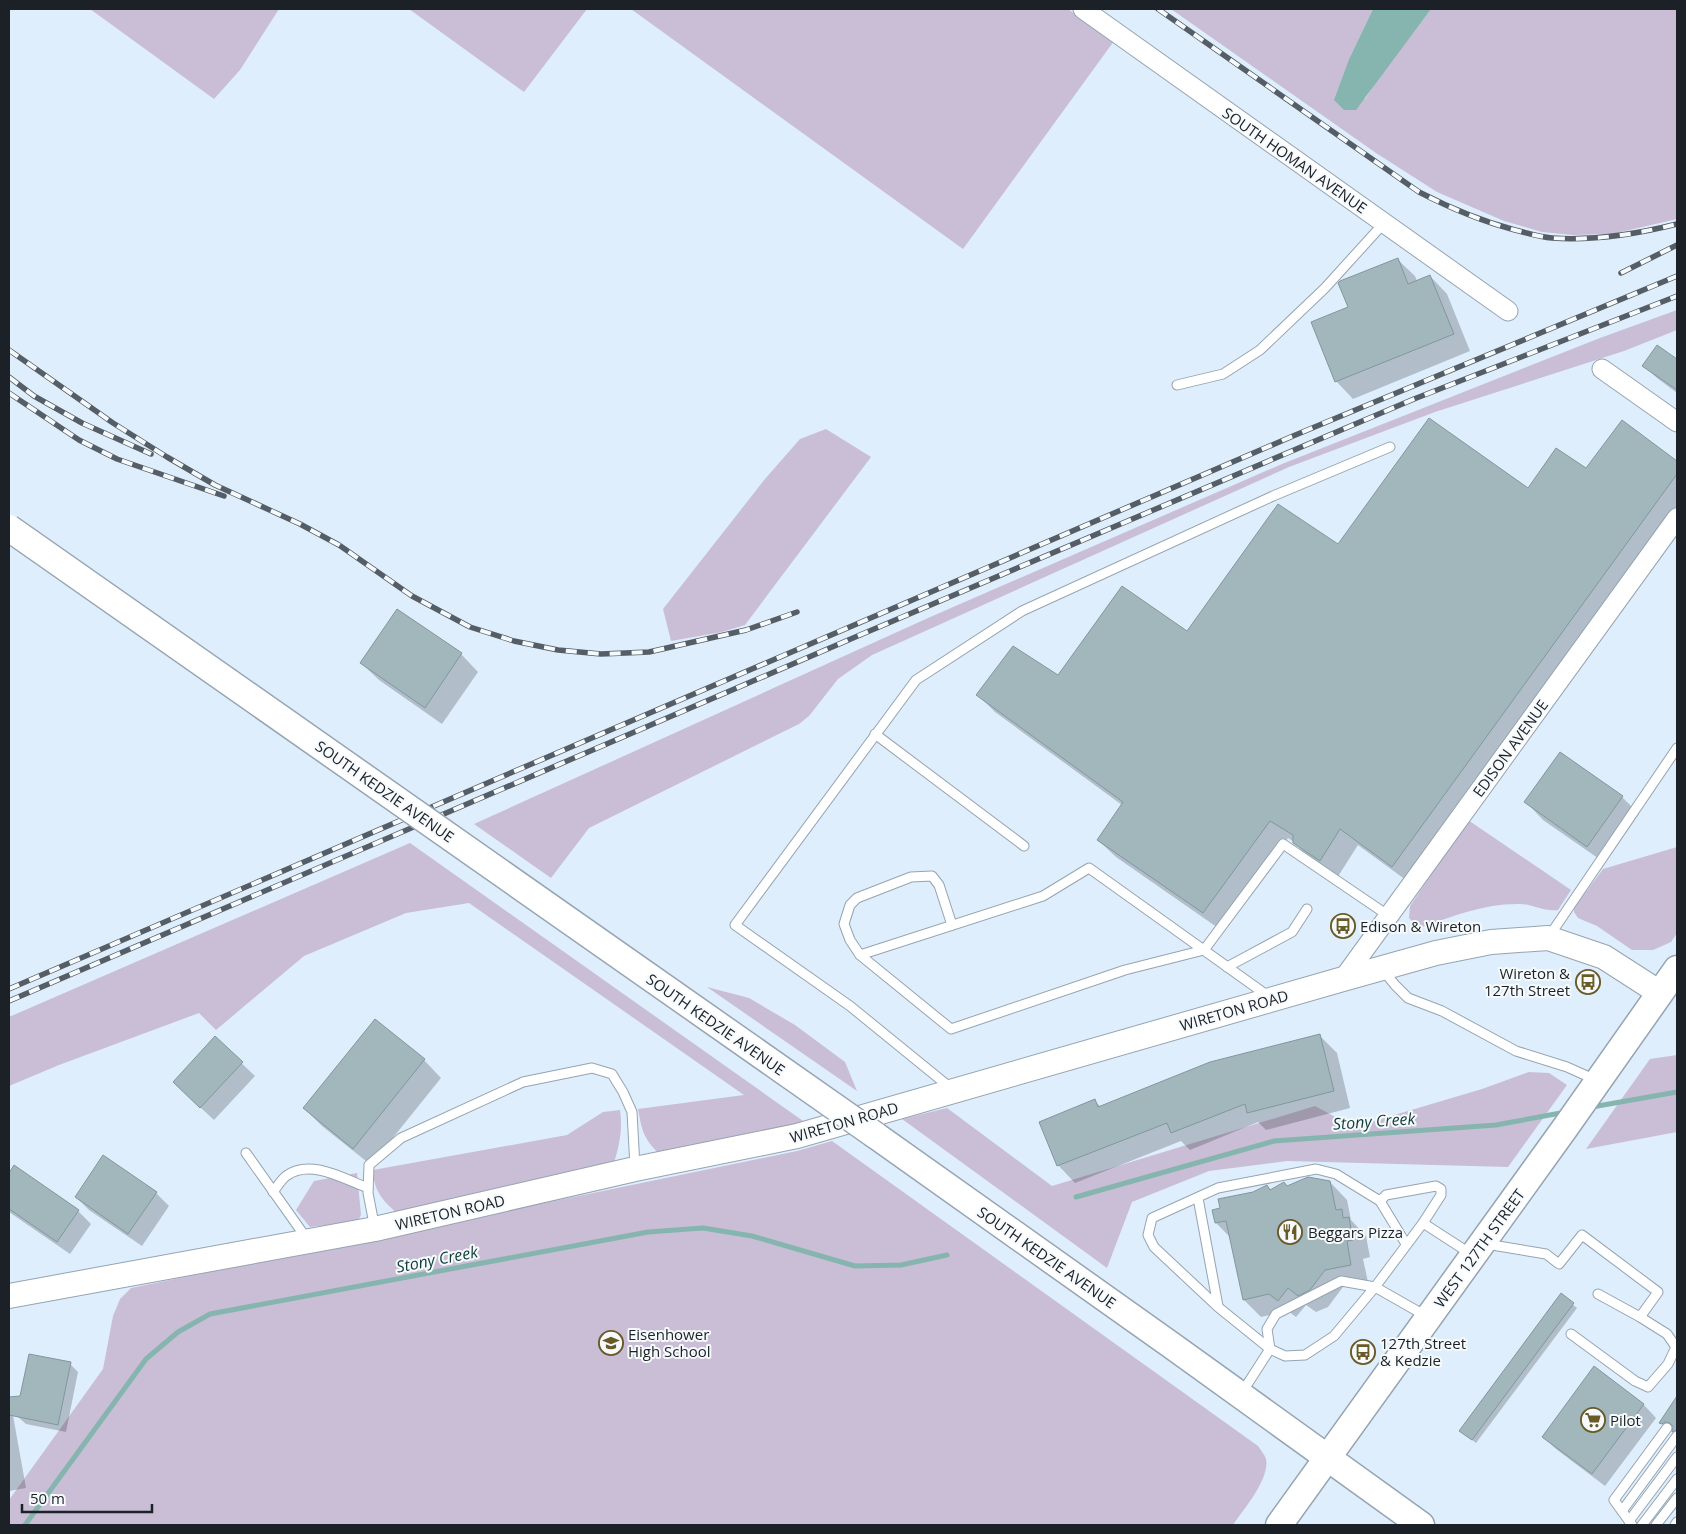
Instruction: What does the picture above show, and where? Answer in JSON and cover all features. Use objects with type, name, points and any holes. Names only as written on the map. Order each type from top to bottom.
[{"type":"main road","name":"SOUTH KEDZIE AVENUE","points":[[9,528],[875,1135],[1421,1525]]},
{"type":"main road","name":"WEST 127TH STREET","points":[[1279,1525],[1677,969]]},
{"type":"street","name":"SOUTH HOMAN AVENUE","points":[[1083,9],[1508,311]]},
{"type":"street","points":[[1602,369],[1677,422]]},
{"type":"street","name":"EDISON AVENUE","points":[[1343,979],[1677,518]]},
{"type":"street","name":"WIRETON ROAD","points":[[9,1296],[375,1229],[635,1170],[797,1136],[1382,968],[1436,953],[1492,942],[1548,938],[1604,957],[1660,993]]},
{"type":"lane","points":[[1177,385],[1223,374],[1260,350],[1325,288],[1384,223]]},
{"type":"lane","points":[[954,1091],[850,1006],[736,925],[916,680],[1022,611],[1273,496],[1390,447]]},
{"type":"lane","points":[[876,734],[1024,846]]},
{"type":"lane","points":[[1548,938],[1677,748]]},
{"type":"lane","points":[[952,925],[939,885],[932,876],[911,877],[857,898],[850,905],[844,924],[850,940],[860,955],[951,1029],[1125,970],[1204,950],[1283,844],[1389,916]]},
{"type":"lane","points":[[860,955],[1043,896],[1089,868],[1273,999]]},
{"type":"lane","points":[[1227,967],[1292,932],[1307,909]]},
{"type":"lane","points":[[1382,968],[1408,998],[1450,1015],[1516,1051],[1566,1067],[1595,1086]]},
{"type":"lane","points":[[375,1229],[368,1188],[368,1165],[401,1138],[524,1082],[592,1068],[612,1074],[632,1112],[635,1170]]},
{"type":"lane","points":[[246,1153],[308,1241]]},
{"type":"lane","points":[[273,1192],[285,1176],[302,1168],[321,1170],[368,1188]]},
{"type":"lane","points":[[1380,1201],[1386,1194],[1436,1186],[1441,1189],[1441,1195],[1423,1223],[1375,1288],[1334,1336],[1305,1355],[1285,1356],[1270,1349],[1218,1307],[1154,1247],[1148,1236],[1152,1218],[1218,1188],[1316,1169],[1336,1174],[1380,1201],[1406,1244]]},
{"type":"lane","points":[[1198,1198],[1218,1307]]},
{"type":"lane","points":[[1423,1223],[1478,1249],[1546,1254],[1560,1264],[1582,1235],[1658,1292],[1640,1317]]},
{"type":"lane","points":[[1240,1396],[1270,1349],[1267,1329],[1276,1314],[1340,1281],[1375,1288],[1429,1317]]},
{"type":"lane","points":[[1571,1334],[1635,1381],[1648,1387],[1668,1364],[1676,1347],[1667,1334],[1598,1294]]},
{"type":"lane","points":[[1667,1428],[1614,1500],[1630,1523],[1677,1457]]},
{"type":"lane","points":[[1622,1511],[1677,1436]]},
{"type":"lane","points":[[1642,1525],[1677,1479]]},
{"type":"lane","points":[[1656,1525],[1677,1498]]},
{"type":"shaded area","points":[[90,9],[279,9],[240,70],[214,99]]},
{"type":"shaded area","points":[[409,9],[587,9],[524,92]]},
{"type":"shaded area","points":[[631,9],[1068,9],[1114,41],[963,249]]},
{"type":"shaded area","points":[[1171,9],[1373,9],[1350,57],[1365,99],[1381,74],[1431,9],[1677,9],[1677,219],[1612,234],[1573,235],[1542,232],[1504,221],[1437,192],[1376,153]]},
{"type":"shaded area","points":[[1373,9],[1431,9],[1356,110],[1344,110],[1334,100],[1350,57]]},
{"type":"shaded area","points":[[1677,310],[1677,330],[1624,351],[1435,412],[1289,467],[872,655],[838,679],[809,716],[799,724],[589,828],[551,878],[474,824],[928,618],[1282,464],[1600,338]]},
{"type":"shaded area","points":[[826,429],[871,457],[745,625],[722,632],[671,641],[663,609],[765,479],[800,439]]},
{"type":"shaded area","points":[[1468,820],[1571,890],[1558,910],[1548,910],[1525,904],[1508,904],[1470,911],[1422,927],[1415,924],[1409,918],[1410,906]]},
{"type":"shaded area","points":[[410,843],[806,1123],[659,1154],[644,1133],[638,1109],[744,1095],[469,903],[406,913],[304,956],[216,1030],[199,1013],[59,1065],[9,1086],[9,1017]]},
{"type":"shaded area","points":[[1677,847],[1677,933],[1671,942],[1653,950],[1632,950],[1597,926],[1578,918],[1574,908],[1603,869]]},
{"type":"shaded area","points":[[707,987],[749,998],[795,1025],[845,1062],[857,1091]]},
{"type":"shaded area","points":[[1677,1055],[1677,1132],[1586,1149],[1650,1059]]},
{"type":"shaded area","points":[[1529,1072],[1549,1073],[1567,1085],[1508,1167],[1287,1161],[1209,1171],[1132,1202],[1107,1268],[902,1119],[947,1108],[1052,1186],[1315,1106],[1354,1127],[1482,1089]]},
{"type":"shaded area","points":[[620,1110],[620,1138],[613,1166],[401,1216],[385,1202],[375,1184],[373,1170],[567,1135],[603,1112]]},
{"type":"shaded area","name":"Eisenhower High School","points":[[832,1141],[1258,1446],[1266,1459],[1264,1476],[1255,1494],[1233,1525],[9,1525],[9,1500],[103,1369],[113,1316],[120,1299],[131,1288],[797,1151]]},
{"type":"shaded area","points":[[357,1173],[361,1215],[359,1219],[353,1222],[310,1227],[296,1210],[314,1181]]},
{"type":"building","points":[[1398,258],[1408,284],[1430,275],[1454,334],[1335,382],[1311,322],[1348,307],[1338,283],[1340,281]]},
{"type":"building","points":[[1657,345],[1677,359],[1677,390],[1642,366]]},
{"type":"building","points":[[1429,418],[1528,488],[1556,448],[1586,468],[1622,420],[1677,461],[1677,474],[1392,867],[1340,829],[1320,861],[1293,843],[1293,835],[1270,821],[1203,913],[1097,840],[1123,802],[976,695],[1013,646],[1058,675],[1122,586],[1187,631],[1278,504],[1338,544]]},
{"type":"building","points":[[397,609],[462,653],[425,708],[360,663]]},
{"type":"building","points":[[1560,752],[1623,796],[1587,847],[1524,802]]},
{"type":"building","points":[[375,1019],[425,1059],[353,1149],[303,1108]]},
{"type":"building","points":[[1320,1034],[1334,1091],[1247,1113],[1245,1104],[1171,1133],[1167,1123],[1057,1166],[1039,1122],[1095,1099],[1098,1107],[1210,1062]]},
{"type":"building","points":[[215,1036],[243,1062],[200,1108],[173,1082]]},
{"type":"building","points":[[103,1155],[157,1192],[128,1234],[75,1197]]},
{"type":"building","points":[[14,1165],[79,1210],[57,1242],[9,1209],[9,1173]]},
{"type":"building","name":"Beggars Pizza","points":[[1308,1177],[1330,1181],[1336,1210],[1342,1209],[1343,1218],[1349,1217],[1353,1240],[1347,1241],[1351,1265],[1325,1270],[1310,1290],[1298,1296],[1288,1288],[1278,1301],[1269,1294],[1243,1300],[1226,1221],[1215,1223],[1212,1210],[1220,1208],[1218,1199],[1253,1192],[1267,1185],[1270,1190],[1284,1182],[1287,1186]]},
{"type":"building","points":[[1561,1293],[1574,1303],[1472,1440],[1459,1431]]},
{"type":"building","points":[[29,1354],[71,1362],[58,1425],[9,1415],[9,1397],[20,1396]]},
{"type":"building","name":"Pilot","points":[[1594,1366],[1644,1404],[1592,1474],[1542,1437]]},
{"type":"building","points":[[1677,1396],[1677,1430],[1672,1432],[1673,1426],[1670,1423],[1659,1423]]},
{"type":"waterway","name":"Stony Creek","points":[[1592,1107],[1677,1092]]},
{"type":"waterway","name":"Stony Creek","points":[[1076,1197],[1274,1141],[1496,1125],[1566,1112]]},
{"type":"waterway","name":"Stony Creek","points":[[25,1525],[146,1359],[178,1332],[210,1314],[648,1232],[703,1228],[752,1236],[855,1266],[901,1265],[947,1255]]},
{"type":"railway","points":[[1158,9],[1419,192],[1466,214],[1490,223],[1534,235],[1568,239],[1615,236],[1677,224]]},
{"type":"railway","points":[[1621,273],[1677,245]]},
{"type":"railway","points":[[9,989],[1293,436],[1677,276]]},
{"type":"railway","points":[[9,1001],[1414,399],[1677,296]]},
{"type":"railway","points":[[9,350],[113,423],[167,457],[215,485],[300,524],[339,545],[412,596],[470,627],[514,641],[558,650],[601,654],[649,652],[746,630],[797,612]]},
{"type":"railway","points":[[9,377],[34,396],[82,423],[151,454]]},
{"type":"railway","points":[[9,393],[79,440],[117,459],[224,496]]},
{"type":"place","name":"Edison & Wireton","points":[[1343,926]]},
{"type":"place","name":"Wireton & 127th Street","points":[[1588,982]]},
{"type":"place","name":"Beggars Pizza","points":[[1290,1232]]},
{"type":"place","name":"Eisenhower High School","points":[[611,1343]]},
{"type":"place","name":"127th Street & Kedzie","points":[[1363,1352]]},
{"type":"place","name":"Pilot","points":[[1593,1420]]}]
